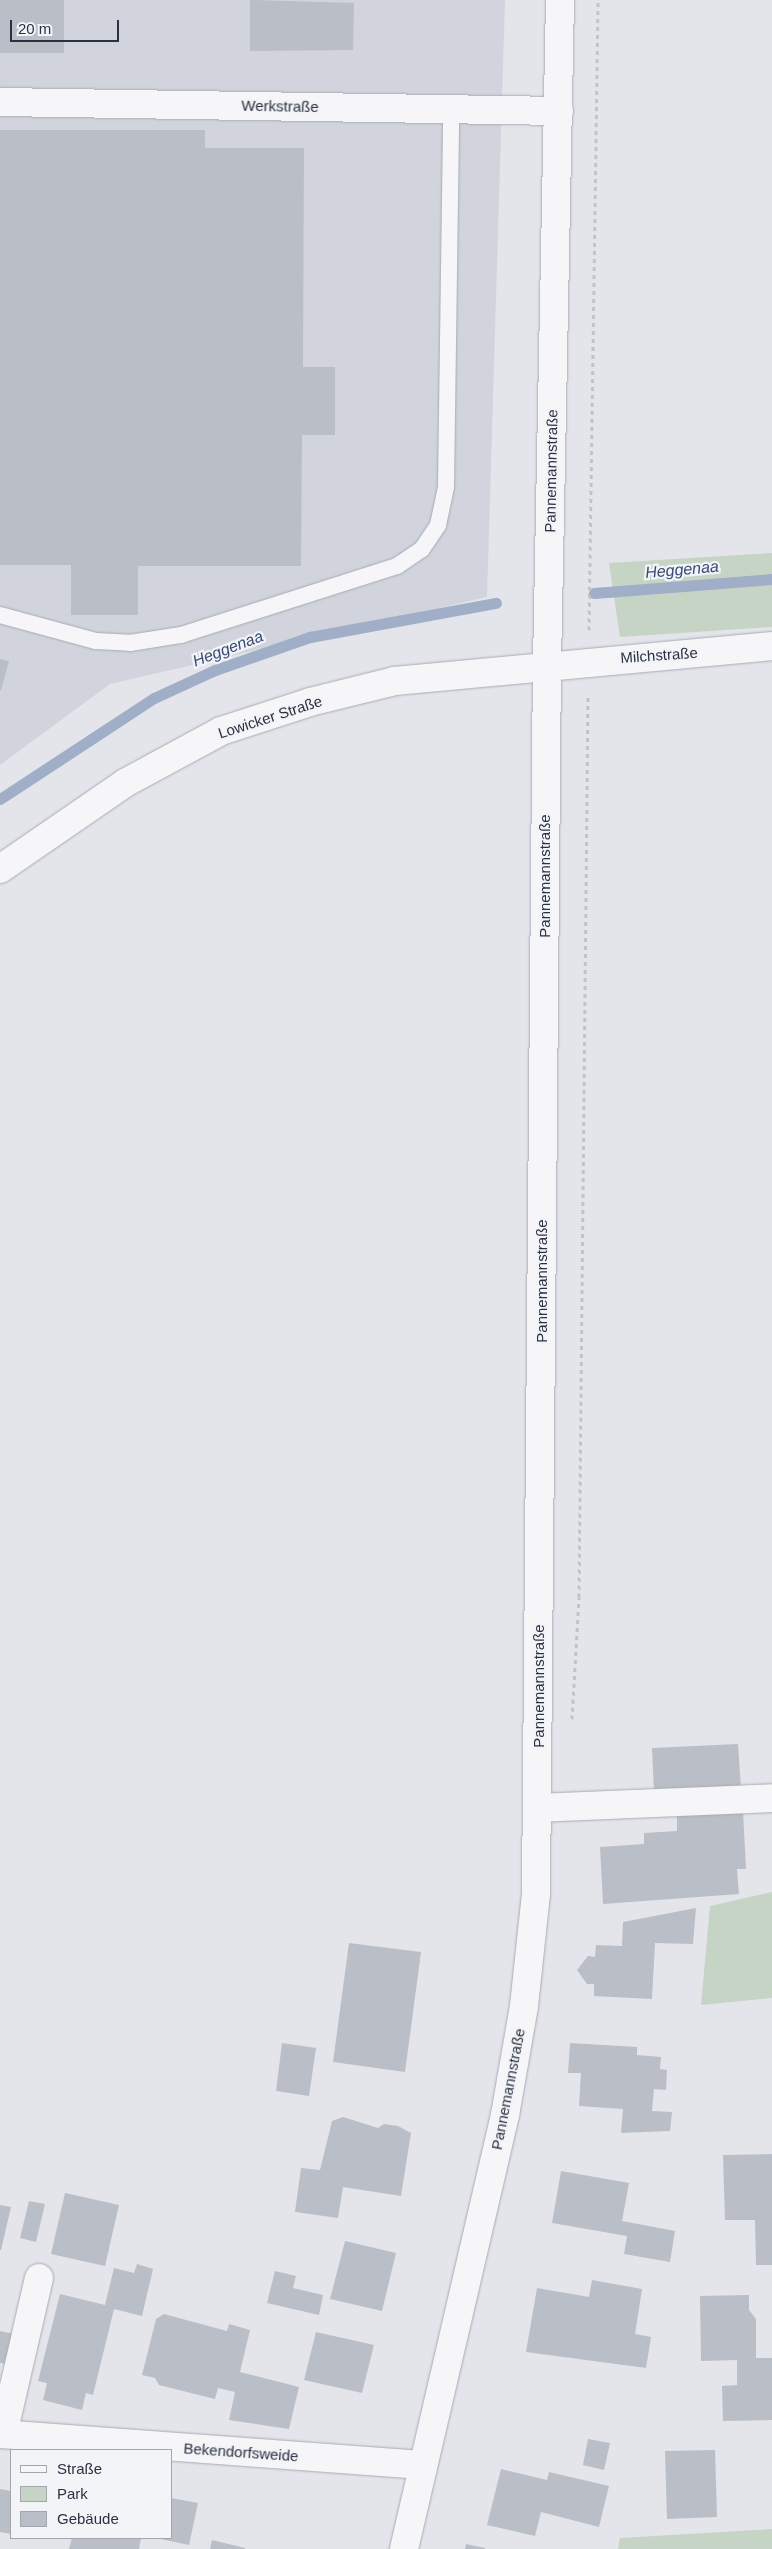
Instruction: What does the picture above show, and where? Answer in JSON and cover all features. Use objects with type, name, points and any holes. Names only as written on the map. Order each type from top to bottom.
[{"type":"street","name":"Pannemannstraße","points":[[404,2549],[422,2465],[505,2116],[524,2006],[536,1893],[547,664],[560,0]]},
{"type":"street","name":"Werkstraße","points":[[0,102],[559,111]]},
{"type":"street","name":"Milchstraße","points":[[547,664],[772,646]]},
{"type":"street","name":"Lowicker Straße","points":[[0,869],[124,783],[221,732],[310,702],[395,681],[547,664]]},
{"type":"street","points":[[538,1808],[772,1798]]},
{"type":"street","points":[[2,2434],[39,2278]]},
{"type":"street","name":"Bekendorfsweide","points":[[2,2434],[422,2465]]},
{"type":"lane","points":[[0,615],[96,641],[130,643],[180,635],[397,566],[422,549],[438,525],[446,486],[451,109]]},
{"type":"path","points":[[568,1724],[573,1717],[579,1597],[589,621],[598,0]]},
{"type":"shaded area","points":[[0,0],[505,0],[487,597],[110,684],[0,765]]},
{"type":"green space","points":[[772,553],[772,627],[620,637],[609,563]]},
{"type":"green space","points":[[772,1892],[772,1998],[701,2005],[710,1906]]},
{"type":"green space","points":[[772,2529],[772,2549],[618,2549],[620,2538]]},
{"type":"building","points":[[0,0],[64,0],[64,53],[0,53]]},
{"type":"building","points":[[250,0],[354,3],[353,50],[250,51]]},
{"type":"building","points":[[0,130],[205,130],[205,148],[304,148],[303,367],[335,367],[335,435],[302,435],[301,566],[138,566],[138,615],[71,615],[71,565],[0,565]]},
{"type":"building","points":[[0,659],[9,661],[1,690],[0,690]]},
{"type":"building","points":[[738,1744],[741,1788],[654,1792],[652,1748]]},
{"type":"building","points":[[743,1811],[746,1869],[737,1869],[739,1894],[603,1904],[600,1847],[644,1844],[644,1833],[677,1831],[677,1815]]},
{"type":"building","points":[[696,1908],[693,1944],[655,1943],[652,1999],[594,1996],[594,1984],[587,1984],[577,1970],[588,1956],[595,1957],[596,1945],[622,1946],[623,1922]]},
{"type":"building","points":[[349,1943],[421,1952],[405,2072],[333,2062]]},
{"type":"building","points":[[282,2043],[316,2048],[309,2096],[276,2091]]},
{"type":"building","points":[[570,2043],[637,2047],[637,2055],[661,2057],[660,2069],[667,2070],[666,2090],[654,2089],[652,2111],[672,2112],[670,2131],[621,2133],[623,2109],[579,2106],[581,2073],[568,2073]]},
{"type":"building","points":[[343,2117],[378,2128],[384,2124],[398,2126],[411,2133],[401,2196],[343,2187],[338,2218],[295,2212],[301,2168],[320,2170],[332,2121]]},
{"type":"building","points":[[772,2154],[772,2265],[756,2265],[755,2220],[725,2220],[723,2155]]},
{"type":"building","points":[[561,2171],[629,2183],[622,2221],[675,2231],[670,2262],[624,2254],[627,2236],[552,2223]]},
{"type":"building","points":[[65,2193],[119,2205],[105,2266],[51,2254]]},
{"type":"building","points":[[29,2201],[45,2204],[36,2242],[20,2238]]},
{"type":"building","points":[[0,2205],[11,2207],[1,2250],[0,2250]]},
{"type":"building","points":[[345,2241],[396,2253],[382,2311],[330,2299]]},
{"type":"building","points":[[137,2264],[153,2269],[142,2316],[114,2309],[93,2395],[86,2393],[82,2410],[43,2400],[47,2383],[38,2381],[60,2294],[105,2305],[114,2268],[134,2273]]},
{"type":"building","points":[[275,2271],[296,2276],[293,2288],[323,2295],[319,2315],[267,2303]]},
{"type":"building","points":[[592,2280],[642,2289],[635,2334],[651,2337],[646,2368],[526,2352],[537,2288],[589,2297]]},
{"type":"building","points":[[749,2295],[749,2310],[756,2319],[756,2358],[772,2358],[772,2420],[723,2421],[722,2386],[737,2385],[737,2360],[701,2361],[700,2296]]},
{"type":"building","points":[[164,2314],[227,2331],[229,2324],[250,2330],[240,2372],[299,2387],[289,2429],[229,2420],[235,2392],[218,2388],[215,2399],[159,2385],[155,2378],[142,2375],[156,2319]]},
{"type":"building","points":[[0,2331],[14,2334],[7,2364],[0,2363]]},
{"type":"building","points":[[316,2332],[374,2345],[362,2393],[304,2380]]},
{"type":"building","points":[[588,2439],[610,2443],[604,2470],[583,2465]]},
{"type":"building","points":[[715,2450],[717,2517],[667,2519],[665,2451]]},
{"type":"building","points":[[501,2469],[547,2480],[549,2472],[609,2486],[599,2527],[541,2512],[535,2536],[487,2525]]},
{"type":"building","points":[[0,2489],[10,2491],[10,2534],[0,2532]]},
{"type":"building","points":[[172,2498],[198,2503],[189,2545],[161,2539],[172,2539]]},
{"type":"building","points":[[72,2539],[141,2539],[139,2549],[69,2549]]},
{"type":"building","points":[[212,2540],[245,2548],[245,2549],[210,2549]]},
{"type":"building","points":[[466,2544],[485,2548],[485,2549],[465,2549]]},
{"type":"waterway","name":"Heggenaa","points":[[594,593],[772,579]]},
{"type":"waterway","name":"Heggenaa","points":[[0,799],[154,698],[215,670],[310,637],[496,603]]}]
